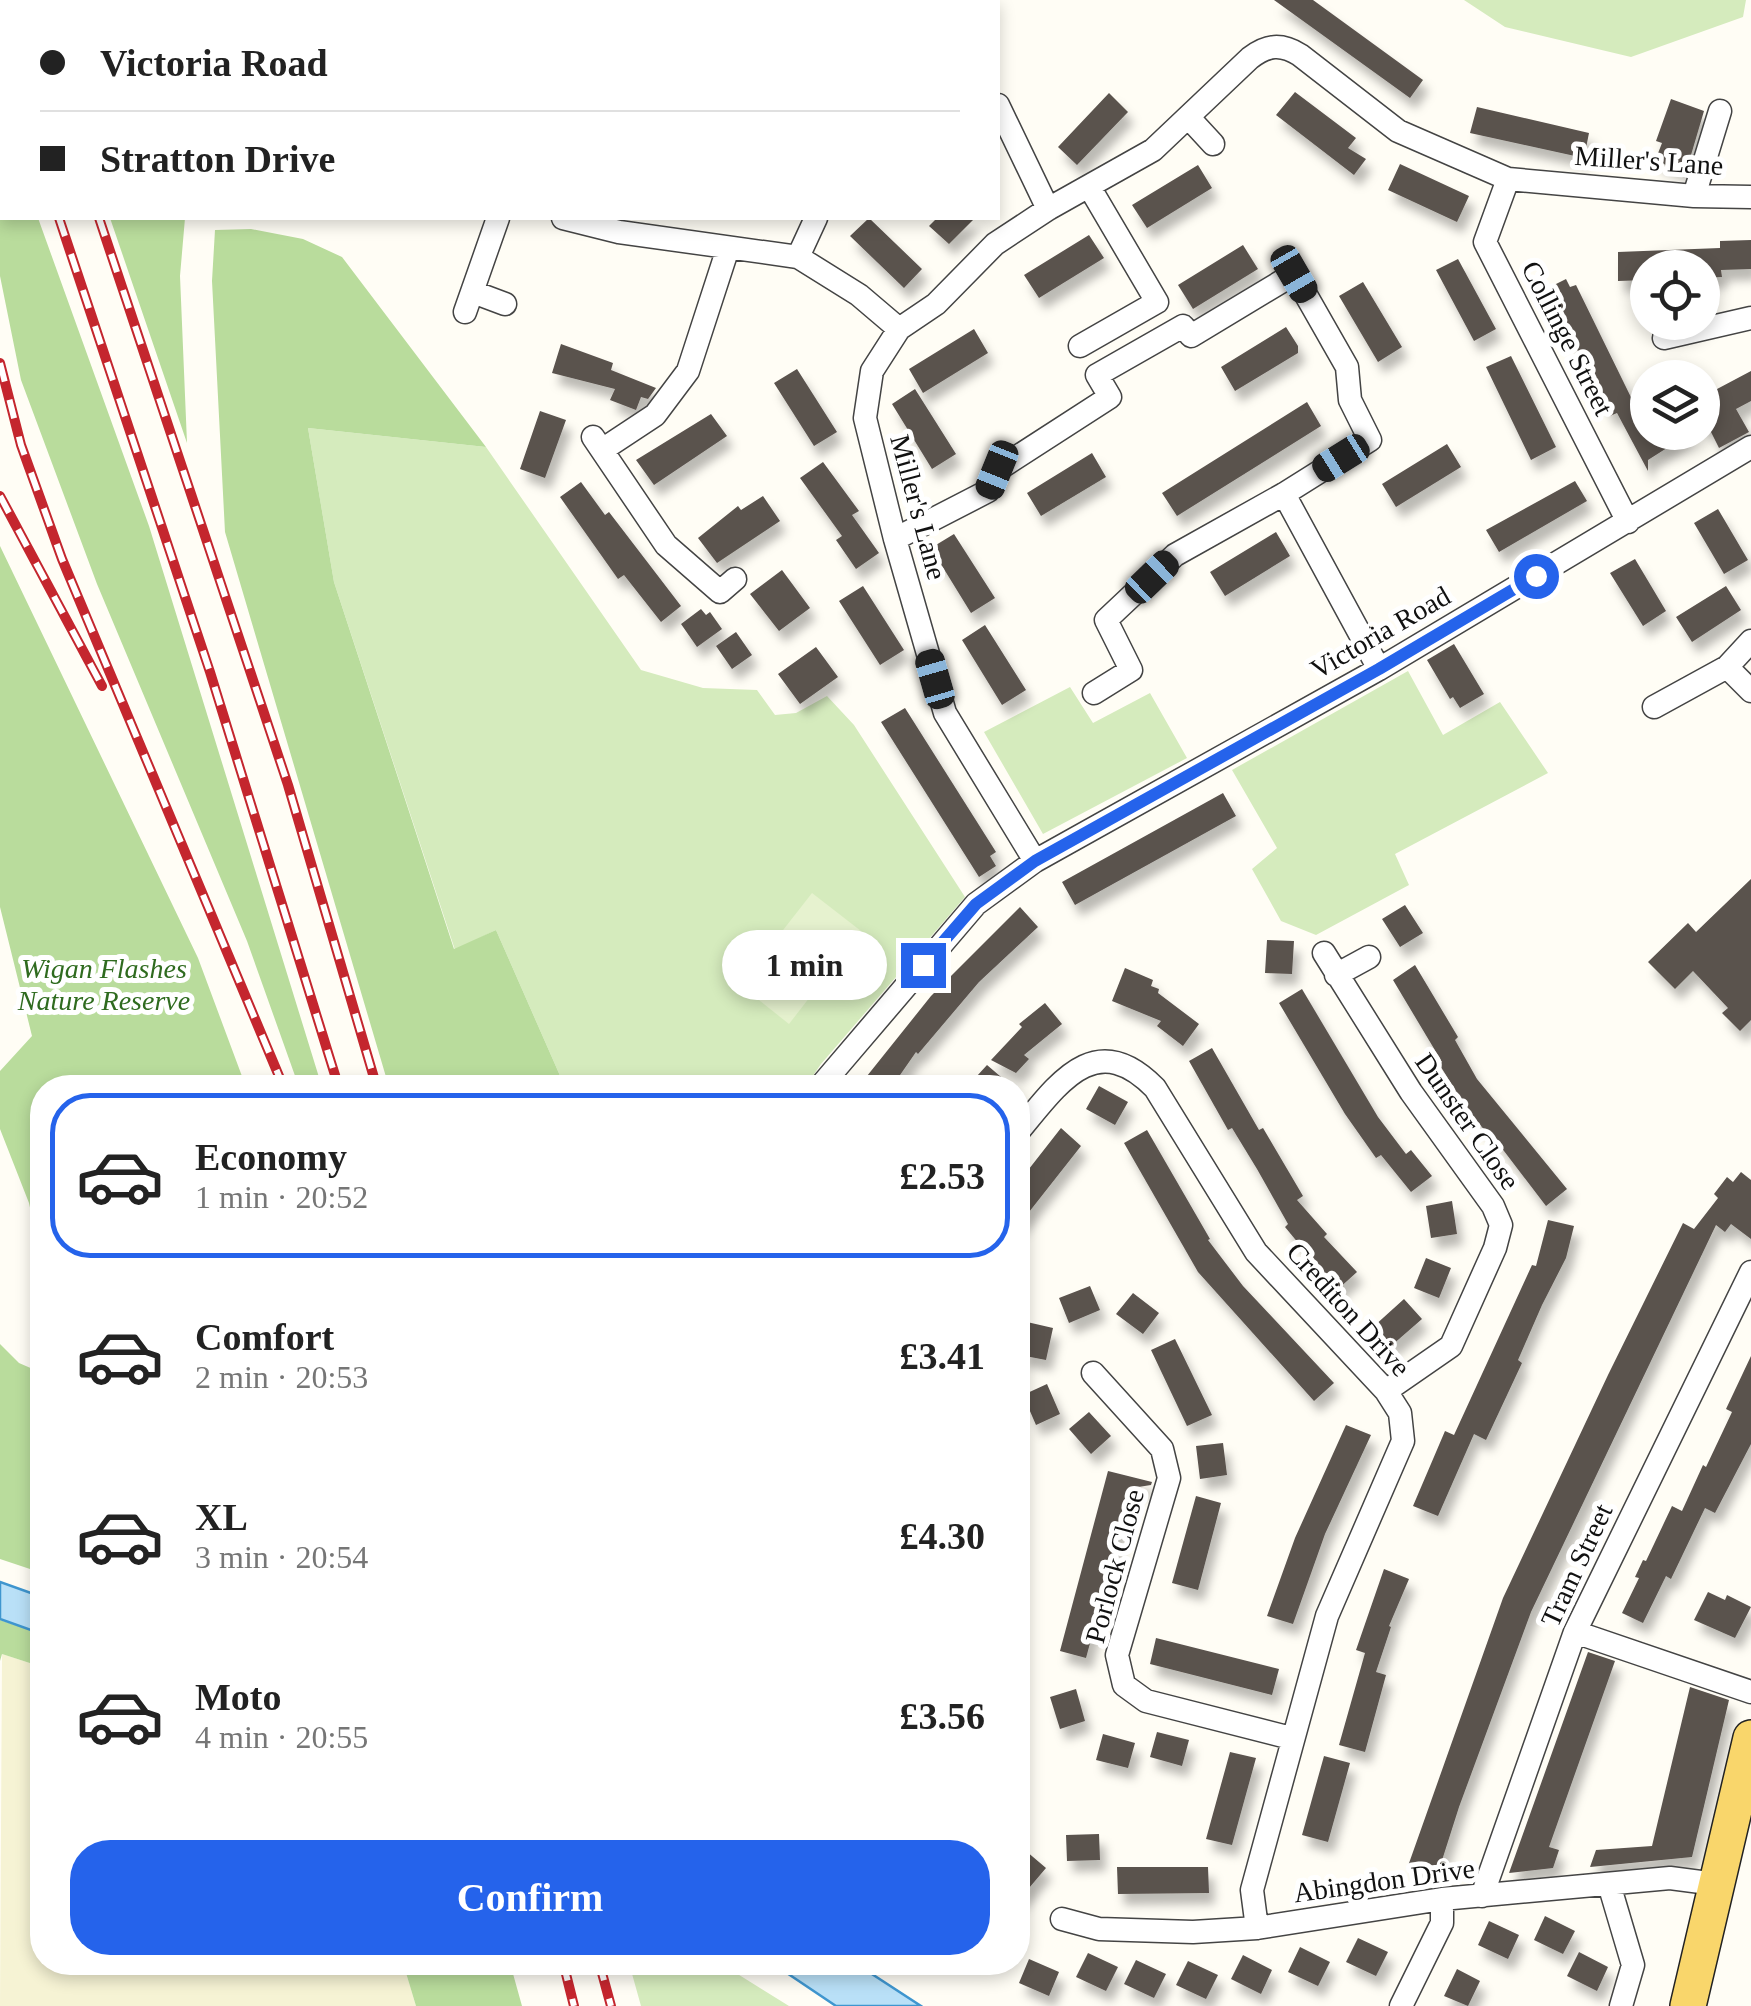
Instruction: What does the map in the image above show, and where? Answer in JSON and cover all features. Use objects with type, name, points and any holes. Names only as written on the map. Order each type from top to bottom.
[{"type":"main road","points":[[1688,2006],[1751,1738]]},
{"type":"street","name":"Miller's Lane","points":[[1035,861],[945,714],[895,540],[865,418],[872,371],[899,329],[936,304],[995,244],[1048,209],[1154,150],[1267,47],[1284,47],[1300,55],[1398,130],[1508,180],[1751,197]]},
{"type":"street","points":[[1000,109],[1048,209]]},
{"type":"street","points":[[1694,196],[1720,111]]},
{"type":"street","points":[[1190,118],[1214,144]]},
{"type":"street","name":"Collinge Street","points":[[1508,180],[1485,242],[1628,522]]},
{"type":"street","points":[[1090,188],[1174,331]]},
{"type":"street","points":[[497,220],[469,302],[505,304]]},
{"type":"street","points":[[579,220],[798,257],[859,295],[899,329]]},
{"type":"street","points":[[798,257],[815,220]]},
{"type":"street","points":[[728,248],[688,370],[656,415],[597,443],[666,544],[720,592],[735,579]]},
{"type":"street","points":[[895,540],[988,491],[997,470],[1110,397],[1097,376],[1183,326],[1191,336],[1294,274],[1347,368],[1350,400],[1370,440],[1284,494],[1174,555],[1106,620],[1130,670],[1094,693]]},
{"type":"street","points":[[1080,346],[1158,302]]},
{"type":"street","points":[[1720,325],[1751,318]]},
{"type":"street","name":"Victoria Road","points":[[830,1075],[976,904],[1035,861],[1379,669],[1751,447]]},
{"type":"street","points":[[1284,494],[1379,669]]},
{"type":"street","points":[[1654,706],[1727,667],[1751,641]]},
{"type":"street","points":[[1727,667],[1751,691]]},
{"type":"street","name":"Dunster Close","points":[[1324,953],[1410,1092],[1493,1206],[1501,1225],[1495,1248],[1451,1346],[1386,1391]]},
{"type":"street","points":[[1336,975],[1370,957]]},
{"type":"street","name":"Crediton Drive","points":[[1030,1118],[1064,1077],[1086,1063],[1115,1062],[1140,1072],[1155,1088],[1256,1252],[1386,1391],[1400,1413],[1403,1440],[1327,1616],[1291,1738],[1252,1890],[1257,1928]]},
{"type":"street","name":"Tram Street","points":[[1482,1896],[1575,1632],[1751,1272]]},
{"type":"street","name":"Porlock Close","points":[[1092,1373],[1162,1448],[1169,1478],[1117,1655],[1124,1686],[1146,1702],[1291,1738]]},
{"type":"street","points":[[1575,1632],[1751,1692]]},
{"type":"street","name":"Abingdon Drive","points":[[1062,1919],[1099,1929],[1192,1932],[1257,1928],[1442,1899],[1670,1878],[1716,1884]]},
{"type":"street","points":[[1608,1884],[1633,1965],[1622,2006]]},
{"type":"street","points":[[1401,2006],[1442,1922],[1442,1899]]},
{"type":"shaded area","points":[[2,1654],[30,1663],[30,1975],[407,1975],[416,2006],[0,2006]]},
{"type":"green space","points":[[1464,0],[1746,0],[1743,17],[1631,57],[1505,27]]},
{"type":"green space","points":[[0,220],[39,220],[149,526],[318,1075],[295,1075],[247,941],[97,584],[21,380],[0,276]]},
{"type":"green space","points":[[111,220],[185,220],[180,276],[187,443]]},
{"type":"green space","points":[[251,229],[303,239],[342,257],[486,447],[308,428],[334,582],[454,949],[496,930],[560,1075],[385,1075],[225,532],[212,281],[215,230]]},
{"type":"green space","points":[[308,428],[486,447],[641,670],[703,688],[757,690],[775,715],[796,713],[827,696],[854,725],[965,897],[813,1075],[560,1075],[496,930],[455,950],[334,582]]},
{"type":"green space","name":"Wigan Flashes Nature Reserve","points":[[0,546],[198,958],[242,1075],[30,1075],[30,1208],[0,1129],[0,1071],[32,1036],[0,907]]},
{"type":"green space","points":[[1408,671],[1443,735],[1500,702],[1548,773],[1395,854],[1409,885],[1316,935],[1281,921],[1252,869],[1277,848],[1232,770]]},
{"type":"green space","points":[[1070,687],[1093,723],[1150,693],[1187,758],[1043,834],[984,732]]},
{"type":"green space","points":[[812,893],[861,931],[789,1024],[740,985]]},
{"type":"green space","points":[[0,1344],[19,1363],[30,1368],[30,1569],[0,1559]]},
{"type":"green space","points":[[0,1620],[30,1630],[30,1663],[2,1654],[0,1661]]},
{"type":"green space","points":[[407,1975],[513,1975],[522,2006],[416,2006]]},
{"type":"green space","points":[[632,1975],[739,1975],[789,2006],[641,2006]]},
{"type":"water","points":[[0,1582],[30,1593],[30,1630],[0,1619]]},
{"type":"water","points":[[790,1975],[873,1975],[921,2006],[836,2006]]},
{"type":"building","points":[[1274,0],[1313,0],[1423,80],[1410,98]]},
{"type":"building","points":[[1295,92],[1356,138],[1348,148],[1366,159],[1354,175],[1276,115]]},
{"type":"building","points":[[1109,93],[1128,112],[1077,165],[1058,147]]},
{"type":"building","points":[[1671,99],[1704,111],[1686,172],[1655,161],[1662,143],[1656,141]]},
{"type":"building","points":[[1477,107],[1589,133],[1584,158],[1470,133]]},
{"type":"building","points":[[1400,164],[1469,196],[1457,222],[1388,190]]},
{"type":"building","points":[[1198,165],[1212,188],[1147,228],[1132,205]]},
{"type":"building","points":[[871,220],[922,269],[904,288],[850,236]]},
{"type":"building","points":[[935,220],[973,220],[949,244],[929,226]]},
{"type":"building","points":[[1089,235],[1104,258],[1039,298],[1024,275]]},
{"type":"building","points":[[1751,240],[1751,269],[1721,270],[1720,277],[1720,250],[1669,250],[1720,248],[1720,241]]},
{"type":"building","points":[[1243,245],[1258,269],[1193,309],[1178,285]]},
{"type":"building","points":[[1618,252],[1630,252],[1630,281],[1618,281]]},
{"type":"building","points":[[1458,259],[1496,329],[1474,341],[1436,270]]},
{"type":"building","points":[[1566,279],[1570,287],[1576,285],[1630,395],[1630,437],[1617,413],[1610,416],[1548,288]]},
{"type":"building","points":[[1363,282],[1402,347],[1378,362],[1339,296]]},
{"type":"building","points":[[1286,327],[1298,353],[1235,391],[1221,367]]},
{"type":"building","points":[[974,329],[988,353],[923,393],[909,369]]},
{"type":"building","points":[[561,344],[613,363],[611,370],[656,388],[648,399],[641,397],[636,410],[610,400],[615,389],[552,373]]},
{"type":"building","points":[[1511,356],[1556,447],[1531,460],[1486,367]]},
{"type":"building","points":[[797,369],[837,432],[814,446],[774,383]]},
{"type":"building","points":[[1751,371],[1751,401],[1736,409],[1749,432],[1720,447],[1720,387]]},
{"type":"building","points":[[915,389],[956,454],[932,469],[892,404]]},
{"type":"building","points":[[1307,402],[1321,426],[1177,516],[1162,493]]},
{"type":"building","points":[[540,411],[566,420],[545,478],[520,469]]},
{"type":"building","points":[[711,414],[727,436],[654,485],[636,460]]},
{"type":"building","points":[[1447,444],[1461,467],[1396,507],[1382,484]]},
{"type":"building","points":[[1637,450],[1664,450],[1648,460],[1648,471]]},
{"type":"building","points":[[1092,453],[1106,477],[1041,516],[1027,493]]},
{"type":"building","points":[[823,462],[859,511],[852,515],[879,553],[856,569],[836,540],[842,536],[800,478]]},
{"type":"building","points":[[1575,481],[1587,501],[1499,552],[1486,530]]},
{"type":"building","points":[[581,482],[681,606],[661,622],[624,575],[618,579],[560,497]]},
{"type":"building","points":[[763,496],[780,521],[717,563],[698,538],[738,506],[741,510]]},
{"type":"building","points":[[1718,509],[1748,560],[1724,574],[1694,523]]},
{"type":"building","points":[[1276,532],[1290,556],[1225,596],[1210,572]]},
{"type":"building","points":[[954,534],[995,598],[971,613],[931,548]]},
{"type":"building","points":[[1635,559],[1666,611],[1643,626],[1610,573]]},
{"type":"building","points":[[782,570],[810,608],[779,631],[750,594]]},
{"type":"building","points":[[863,586],[904,650],[880,665],[839,601]]},
{"type":"building","points":[[1726,586],[1741,610],[1692,642],[1676,617]]},
{"type":"building","points":[[701,609],[706,615],[710,612],[722,629],[697,647],[681,624]]},
{"type":"building","points":[[985,625],[1026,690],[1002,705],[962,640]]},
{"type":"building","points":[[736,632],[752,655],[732,669],[716,646]]},
{"type":"building","points":[[1454,644],[1484,694],[1460,708],[1453,697],[1450,699],[1427,660]]},
{"type":"building","points":[[816,647],[838,677],[800,704],[778,674]]},
{"type":"building","points":[[905,708],[996,852],[990,856],[996,866],[979,877],[881,722]]},
{"type":"building","points":[[1223,793],[1236,816],[1075,905],[1062,882]]},
{"type":"building","points":[[1751,879],[1751,1020],[1740,1031],[1722,1013],[1728,1008],[1693,971],[1675,989],[1648,962],[1688,923],[1696,932]]},
{"type":"building","points":[[1405,905],[1423,933],[1400,947],[1382,919]]},
{"type":"building","points":[[1020,907],[1038,927],[979,982],[900,1075],[868,1075],[931,996]]},
{"type":"building","points":[[1267,940],[1294,941],[1292,974],[1265,973]]},
{"type":"building","points":[[1415,965],[1458,1037],[1455,1040],[1477,1079],[1567,1189],[1546,1206],[1468,1110],[1393,980]]},
{"type":"building","points":[[1125,968],[1153,980],[1151,986],[1159,989],[1158,993],[1199,1024],[1183,1046],[1157,1026],[1161,1021],[1112,1001]]},
{"type":"building","points":[[1302,989],[1378,1117],[1406,1154],[1411,1150],[1432,1176],[1411,1192],[1381,1155],[1376,1158],[1345,1114],[1279,1003]]},
{"type":"building","points":[[1045,1003],[1062,1024],[1024,1055],[1029,1059],[1016,1073],[991,1060],[1022,1027],[1019,1024]]},
{"type":"building","points":[[1212,1048],[1303,1196],[1297,1200],[1357,1272],[1337,1290],[1285,1227],[1288,1224],[1257,1169],[1232,1128],[1228,1130],[1189,1061]]},
{"type":"building","points":[[987,1065],[999,1075],[978,1075]]},
{"type":"building","points":[[1099,1086],[1128,1102],[1115,1125],[1086,1109]]},
{"type":"building","points":[[1061,1128],[1081,1146],[1030,1211],[1030,1168]]},
{"type":"building","points":[[1147,1130],[1208,1240],[1243,1286],[1334,1383],[1314,1401],[1198,1272],[1124,1143]]},
{"type":"building","points":[[1741,1172],[1751,1180],[1751,1239],[1731,1224],[1725,1232],[1716,1225],[1531,1612],[1437,1876],[1408,1866],[1503,1598],[1608,1375],[1683,1223],[1694,1229],[1718,1198],[1714,1194],[1727,1177],[1733,1182]]},
{"type":"building","points":[[1452,1201],[1457,1234],[1431,1238],[1426,1206]]},
{"type":"building","points":[[1548,1220],[1574,1226],[1566,1258],[1542,1305],[1518,1360],[1522,1363],[1486,1440],[1474,1434],[1438,1516],[1413,1506],[1445,1431],[1454,1435],[1532,1265],[1536,1266]]},
{"type":"building","points":[[1426,1258],[1451,1268],[1439,1298],[1414,1288]]},
{"type":"building","points":[[1090,1286],[1100,1310],[1069,1323],[1059,1298]]},
{"type":"building","points":[[1133,1293],[1159,1313],[1143,1334],[1116,1314]]},
{"type":"building","points":[[1404,1299],[1422,1319],[1391,1346],[1373,1327]]},
{"type":"building","points":[[1030,1323],[1053,1328],[1046,1360],[1030,1357]]},
{"type":"building","points":[[1175,1339],[1212,1415],[1187,1426],[1151,1350]]},
{"type":"building","points":[[1751,1356],[1751,1444],[1715,1513],[1705,1508],[1671,1579],[1666,1576],[1643,1623],[1622,1613],[1639,1578],[1635,1577],[1672,1506],[1682,1511],[1703,1465],[1706,1467],[1732,1412],[1726,1409]]},
{"type":"building","points":[[1047,1384],[1060,1414],[1036,1425],[1030,1411],[1030,1392]]},
{"type":"building","points":[[1089,1412],[1111,1436],[1091,1454],[1069,1429]]},
{"type":"building","points":[[1346,1425],[1371,1435],[1325,1534],[1293,1624],[1267,1616],[1295,1538]]},
{"type":"building","points":[[1223,1443],[1227,1475],[1200,1479],[1196,1446]]},
{"type":"building","points":[[1108,1471],[1152,1482],[1132,1488],[1086,1658],[1060,1651]]},
{"type":"building","points":[[1196,1496],[1221,1503],[1198,1590],[1172,1583]]},
{"type":"building","points":[[1384,1569],[1409,1579],[1389,1626],[1376,1672],[1386,1675],[1365,1752],[1339,1745],[1365,1653],[1356,1650]]},
{"type":"building","points":[[1708,1592],[1725,1600],[1727,1595],[1751,1607],[1735,1638],[1694,1620]]},
{"type":"building","points":[[1156,1638],[1279,1669],[1272,1695],[1150,1664]]},
{"type":"building","points":[[1588,1652],[1615,1661],[1549,1847],[1559,1850],[1553,1868],[1509,1873]]},
{"type":"building","points":[[1690,1687],[1729,1700],[1692,1857],[1590,1867],[1596,1850],[1652,1846]]},
{"type":"building","points":[[1076,1689],[1085,1721],[1060,1729],[1050,1697]]},
{"type":"building","points":[[1157,1732],[1189,1740],[1182,1766],[1150,1757]]},
{"type":"building","points":[[1103,1734],[1135,1743],[1128,1768],[1096,1760]]},
{"type":"building","points":[[1230,1752],[1256,1758],[1232,1845],[1206,1839]]},
{"type":"building","points":[[1324,1756],[1350,1763],[1328,1842],[1302,1835]]},
{"type":"building","points":[[1099,1834],[1100,1860],[1067,1861],[1066,1835]]},
{"type":"building","points":[[1030,1854],[1046,1868],[1030,1887]]},
{"type":"building","points":[[1117,1867],[1208,1867],[1209,1893],[1118,1894]]},
{"type":"building","points":[[1545,1916],[1575,1931],[1563,1954],[1534,1940]]},
{"type":"building","points":[[1489,1921],[1519,1935],[1508,1959],[1478,1945]]},
{"type":"building","points":[[1358,1938],[1388,1952],[1376,1976],[1346,1962]]},
{"type":"building","points":[[1300,1947],[1330,1962],[1318,1986],[1288,1972]]},
{"type":"building","points":[[1579,1952],[1608,1967],[1597,1991],[1567,1976]]},
{"type":"building","points":[[1088,1953],[1118,1967],[1106,1991],[1076,1977]]},
{"type":"building","points":[[1243,1955],[1272,1970],[1261,1994],[1231,1979]]},
{"type":"building","points":[[1030,1959],[1059,1972],[1049,1996],[1019,1983],[1022,1975],[1030,1975]]},
{"type":"building","points":[[1136,1960],[1166,1974],[1154,1998],[1124,1984]]},
{"type":"building","points":[[1188,1961],[1218,1975],[1206,1999],[1176,1985]]},
{"type":"building","points":[[1457,1969],[1480,1981],[1468,2006],[1444,1996]]},
{"type":"railway","points":[[60,220],[210,672],[335,1075]]},
{"type":"railway","points":[[100,220],[288,785],[373,1075]]},
{"type":"railway","points":[[0,363],[21,445],[62,559],[279,1075]]},
{"type":"railway","points":[[0,496],[102,686]]},
{"type":"railway","points":[[566,1975],[574,2006]]},
{"type":"railway","points":[[603,1975],[611,2006]]},
{"type":"route","points":[[923,965],[976,904],[1035,861],[1379,669],[1536,576]]}]
